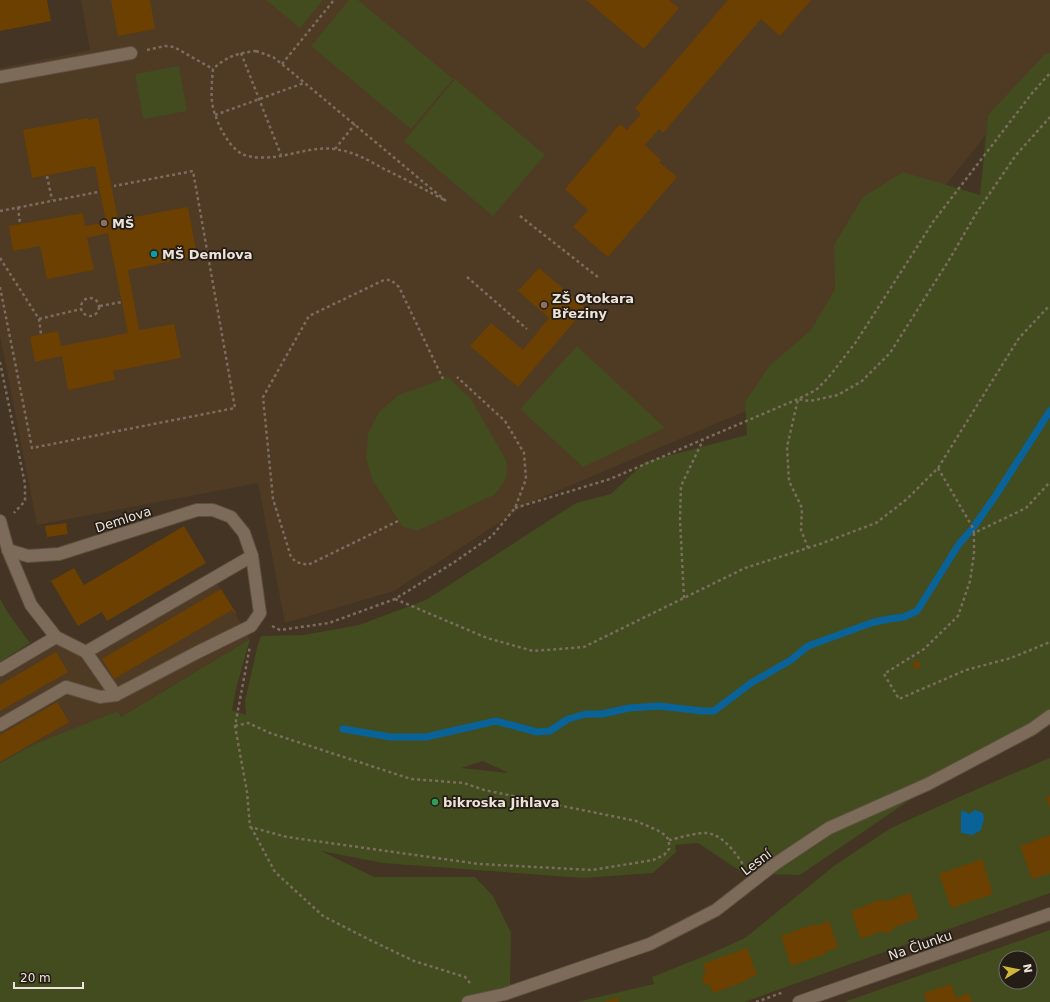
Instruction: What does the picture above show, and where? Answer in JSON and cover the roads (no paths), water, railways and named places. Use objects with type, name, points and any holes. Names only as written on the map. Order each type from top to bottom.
[{"type":"street","points":[[0,77],[131,53]]},
{"type":"street","name":"Demlova","points":[[8,550],[28,556],[59,554],[197,510],[213,510],[231,517],[244,533],[252,556],[260,613],[251,626],[116,695]]},
{"type":"street","points":[[0,523],[8,550],[31,606],[56,637],[86,652],[116,695],[100,697],[66,687],[0,725]]},
{"type":"street","points":[[86,652],[252,556]]},
{"type":"street","points":[[0,670],[56,637]]},
{"type":"street","name":"Lesní","points":[[468,1002],[518,990],[650,944],[716,910],[775,864],[829,828],[928,784],[1032,730],[1050,716]]},
{"type":"street","name":"Na Člunku","points":[[799,1002],[1050,914]]},
{"type":"water","points":[[962,810],[969,814],[975,810],[983,813],[984,819],[981,830],[973,835],[961,833]]},
{"type":"waterway","points":[[343,729],[391,737],[426,737],[496,721],[537,732],[550,731],[568,719],[586,714],[602,714],[629,708],[659,706],[714,711],[751,683],[791,660],[808,646],[871,623],[904,617],[917,611],[959,544],[973,528],[996,495],[1050,411]]},
{"type":"place","name":"MŠ","points":[[104,223]]},
{"type":"place","name":"MŠ Demlova","points":[[154,254]]},
{"type":"place","name":"ZŠ Otokara Březiny","points":[[544,305]]},
{"type":"place","name":"bikroska Jihlava","points":[[435,802]]}]
